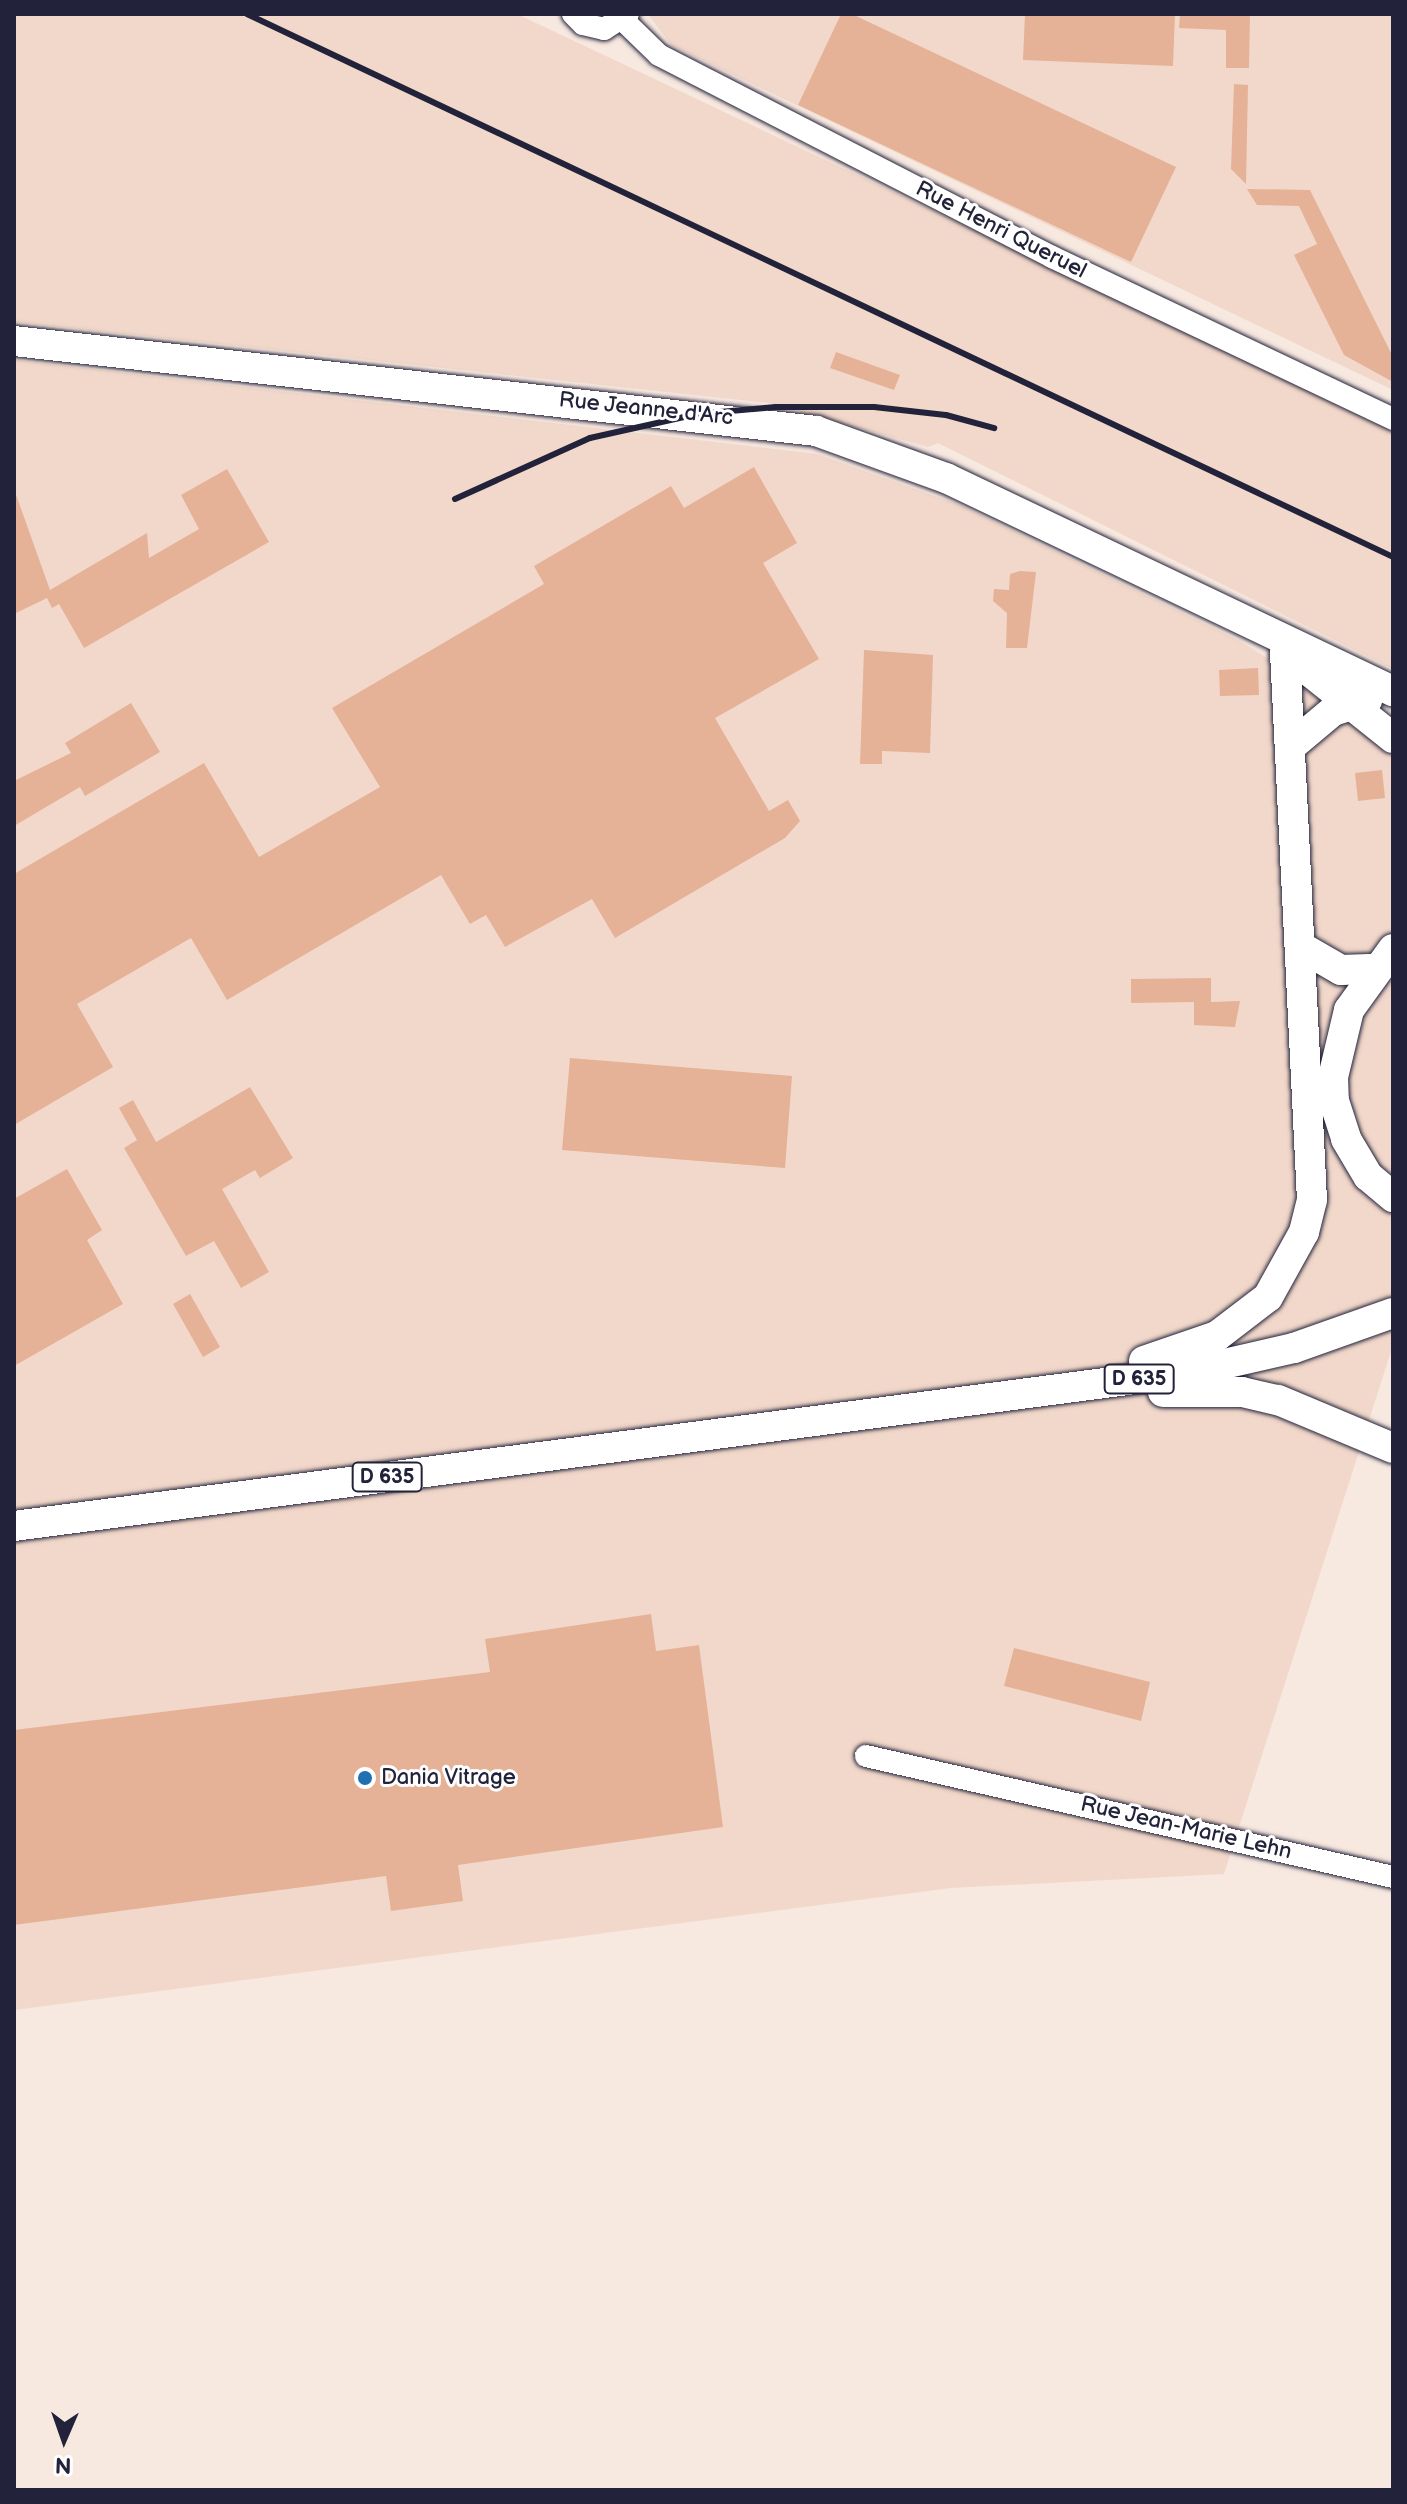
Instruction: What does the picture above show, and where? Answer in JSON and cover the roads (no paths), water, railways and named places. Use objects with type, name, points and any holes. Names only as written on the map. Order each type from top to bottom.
[{"type":"main road","name":"Rue Jeanne d'Arc","points":[[14,341],[816,431],[946,478],[1393,691]]},
{"type":"main road","name":"Rue Jeanne d'Arc","points":[[1239,618],[1393,738]]},
{"type":"main road","points":[[760,1430],[1185,1351],[1245,1318],[1288,1265],[1312,1200],[1285,651]]},
{"type":"main road","points":[[1290,747],[1318,721],[1350,704],[1393,701]]},
{"type":"main road","points":[[1301,947],[1341,970],[1385,959]]},
{"type":"main road","points":[[1385,959],[1341,1031],[1334,1101],[1357,1160],[1393,1197]]},
{"type":"main road","name":"D 635","points":[[14,1526],[1189,1372],[1294,1348],[1393,1313]]},
{"type":"main road","points":[[877,1415],[1169,1391],[1242,1392],[1310,1410],[1393,1448]]},
{"type":"street","points":[[573,14],[593,28],[626,17]]},
{"type":"street","name":"Rue Henri Queruel","points":[[626,17],[659,55],[1052,257],[1393,419]]},
{"type":"street","name":"Rue Jean-Marie Lehn","points":[[866,1756],[978,1779],[1393,1877]]},
{"type":"railway","points":[[247,14],[1393,557]]},
{"type":"railway","points":[[455,499],[590,438],[697,414],[776,407],[874,407],[946,415],[994,428]]},
{"type":"place","name":"Dania Vitrage","points":[[365,1778]]}]
